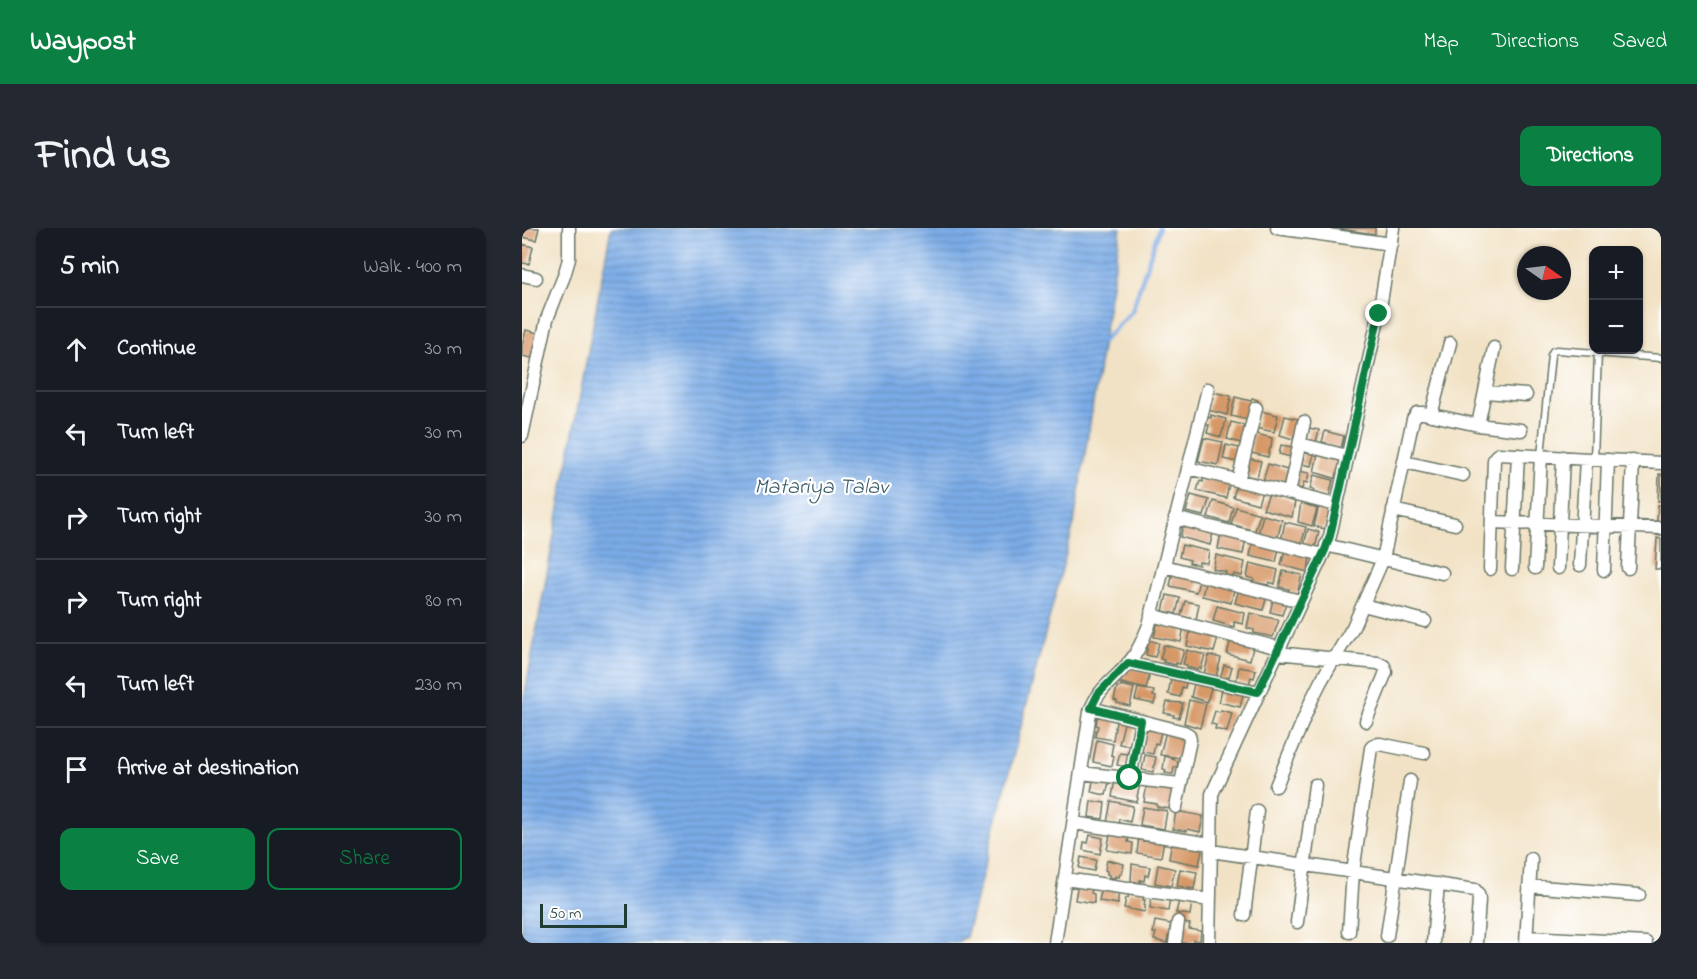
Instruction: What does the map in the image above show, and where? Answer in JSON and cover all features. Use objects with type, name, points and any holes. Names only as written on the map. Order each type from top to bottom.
[{"type":"street","points":[[522,436],[547,319],[569,259],[569,228]]},
{"type":"street","points":[[1276,228],[1321,231],[1391,244]]},
{"type":"street","points":[[1209,943],[1212,794],[1324,550],[1379,314],[1394,228]]},
{"type":"street","points":[[522,275],[536,278]]},
{"type":"street","points":[[1431,415],[1450,344]]},
{"type":"street","points":[[1478,424],[1494,348]]},
{"type":"street","points":[[1055,943],[1091,708],[1098,694],[1134,656],[1146,633],[1208,390]]},
{"type":"street","points":[[1485,392],[1526,395]]},
{"type":"street","points":[[1238,481],[1256,408]]},
{"type":"street","points":[[1276,786],[1312,699],[1353,627],[1383,559],[1413,419],[1417,413],[1521,430]]},
{"type":"street","points":[[1288,493],[1304,423]]},
{"type":"street","points":[[1300,444],[1347,456]]},
{"type":"street","points":[[1490,569],[1494,460],[1499,454],[1661,463]]},
{"type":"street","points":[[1512,569],[1518,455]]},
{"type":"street","points":[[1536,568],[1541,456]]},
{"type":"street","points":[[1558,568],[1563,457]]},
{"type":"street","points":[[1581,564],[1590,459]]},
{"type":"street","points":[[1604,570],[1608,460]]},
{"type":"street","points":[[1628,567],[1633,461]]},
{"type":"street","points":[[1404,462],[1463,475]]},
{"type":"street","points":[[1188,468],[1336,505]]},
{"type":"street","points":[[1394,510],[1455,524]]},
{"type":"street","points":[[1175,518],[1324,550],[1383,559],[1442,573]]},
{"type":"street","points":[[1492,522],[1661,528]]},
{"type":"street","points":[[1164,566],[1300,601]]},
{"type":"street","points":[[1363,604],[1425,621]]},
{"type":"street","points":[[1151,615],[1278,650],[1377,663],[1384,666],[1386,672],[1366,722]]},
{"type":"street","points":[[1128,663],[1258,692]]},
{"type":"street","points":[[1091,708],[1189,735],[1190,740],[1176,807]]},
{"type":"street","points":[[1130,778],[1141,721]]},
{"type":"street","points":[[1349,932],[1353,872],[1371,748],[1380,744],[1424,753]]},
{"type":"street","points":[[1081,773],[1180,784]]},
{"type":"street","points":[[1387,936],[1410,781]]},
{"type":"street","points":[[1297,922],[1315,784]]},
{"type":"street","points":[[1244,915],[1257,811]]},
{"type":"street","points":[[1074,823],[1251,857],[1475,890],[1479,900],[1476,943]]},
{"type":"street","points":[[1531,859],[1526,940],[1646,943]]},
{"type":"street","points":[[1065,879],[1210,900]]},
{"type":"street","points":[[1433,943],[1438,884]]},
{"type":"street","points":[[1529,886],[1639,895]]},
{"type":"street","points":[[1175,943],[1178,922]]},
{"type":"lane","points":[[1541,456],[1551,355],[1557,350],[1589,352]]},
{"type":"lane","points":[[1590,459],[1598,354]]},
{"type":"lane","points":[[1611,354],[1661,358]]},
{"type":"water","name":"Matariya Talav","points":[[611,228],[1121,228],[1074,523],[966,937],[955,943],[522,943],[522,709]]},
{"type":"building","points":[[524,228],[539,228],[536,240],[522,237]]},
{"type":"building","points":[[1375,228],[1375,234],[1340,229]]},
{"type":"building","points":[[522,244],[533,247],[529,264],[522,263]]},
{"type":"building","points":[[526,330],[538,333],[532,358],[522,356]]},
{"type":"building","points":[[1213,392],[1231,396],[1227,415],[1208,410]]},
{"type":"building","points":[[1235,397],[1251,401],[1252,398],[1258,400],[1248,420],[1231,416]]},
{"type":"building","points":[[1260,411],[1278,415],[1274,432],[1256,428]]},
{"type":"building","points":[[1211,415],[1226,419],[1221,437],[1207,433],[1209,425],[1206,425]]},
{"type":"building","points":[[1285,416],[1298,419],[1297,423],[1300,424],[1293,439],[1280,435]]},
{"type":"building","points":[[1231,422],[1244,425],[1246,429],[1241,443],[1227,439]]},
{"type":"building","points":[[1309,428],[1319,430],[1316,442],[1307,440]]},
{"type":"building","points":[[1325,431],[1344,436],[1341,448],[1325,445],[1326,443],[1322,442]]},
{"type":"building","points":[[1253,433],[1272,438],[1268,457],[1251,453]]},
{"type":"building","points":[[1204,438],[1223,442],[1218,465],[1198,461]]},
{"type":"building","points":[[1226,445],[1244,449],[1237,462],[1223,459]]},
{"type":"building","points":[[1281,445],[1298,448],[1295,458],[1279,454]]},
{"type":"building","points":[[1304,451],[1314,453],[1311,466],[1301,464]]},
{"type":"building","points":[[1318,454],[1342,458],[1337,479],[1314,472]]},
{"type":"building","points":[[1247,458],[1261,461],[1257,478],[1243,475]]},
{"type":"building","points":[[1268,464],[1287,470],[1283,487],[1263,481]]},
{"type":"building","points":[[1298,471],[1309,473],[1307,483],[1304,482],[1302,489],[1294,487]]},
{"type":"building","points":[[1659,474],[1661,474],[1661,501],[1658,501]]},
{"type":"building","points":[[1314,475],[1333,480],[1329,497],[1310,489]]},
{"type":"building","points":[[1203,478],[1229,484],[1226,498],[1197,491]]},
{"type":"building","points":[[1237,484],[1262,491],[1258,504],[1233,497]]},
{"type":"building","points":[[1269,494],[1289,498],[1295,502],[1292,517],[1263,509]]},
{"type":"building","points":[[1191,495],[1209,500],[1204,516],[1186,512]]},
{"type":"building","points":[[1213,501],[1233,507],[1229,523],[1208,517]]},
{"type":"building","points":[[1301,502],[1317,509],[1312,526],[1298,522]]},
{"type":"building","points":[[1319,505],[1331,508],[1325,529],[1314,526]]},
{"type":"building","points":[[1658,505],[1661,505],[1661,536],[1656,535]]},
{"type":"building","points":[[1236,507],[1260,514],[1255,531],[1231,524]]},
{"type":"building","points":[[1263,515],[1282,520],[1277,540],[1258,534]]},
{"type":"building","points":[[1184,522],[1214,529],[1210,545],[1180,537]]},
{"type":"building","points":[[1285,522],[1306,527],[1301,546],[1281,541]]},
{"type":"building","points":[[1308,529],[1319,532],[1315,548],[1304,545]]},
{"type":"building","points":[[1221,532],[1246,538],[1243,554],[1218,549]]},
{"type":"building","points":[[1657,538],[1661,539],[1661,569],[1655,569]]},
{"type":"building","points":[[1253,542],[1279,549],[1276,562],[1250,556]]},
{"type":"building","points":[[1182,545],[1209,551],[1207,563],[1199,562],[1199,565],[1189,563],[1190,560],[1179,557]]},
{"type":"building","points":[[1285,550],[1310,556],[1308,572],[1281,565]]},
{"type":"building","points":[[1216,555],[1245,562],[1242,576],[1234,574],[1233,577],[1225,575],[1226,572],[1213,569]]},
{"type":"building","points":[[1250,563],[1278,570],[1275,584],[1253,582],[1254,579],[1247,577]]},
{"type":"building","points":[[1173,571],[1200,578],[1196,592],[1170,586]]},
{"type":"building","points":[[1283,571],[1302,575],[1297,594],[1279,587]]},
{"type":"building","points":[[1206,579],[1235,586],[1231,603],[1202,596]]},
{"type":"building","points":[[1239,589],[1267,596],[1263,610],[1235,603]]},
{"type":"building","points":[[1167,595],[1180,598],[1176,614],[1163,611]]},
{"type":"building","points":[[1273,600],[1287,600],[1282,615],[1270,612]]},
{"type":"building","points":[[1185,601],[1199,604],[1196,620],[1181,616]]},
{"type":"building","points":[[1217,606],[1245,613],[1243,624],[1234,622],[1234,627],[1213,621]]},
{"type":"building","points":[[1250,613],[1279,620],[1273,637],[1254,633],[1254,630],[1247,628]]},
{"type":"building","points":[[1158,620],[1184,626],[1181,642],[1154,637]]},
{"type":"building","points":[[1191,628],[1219,634],[1214,652],[1187,646]]},
{"type":"building","points":[[1231,638],[1254,643],[1250,660],[1227,654]]},
{"type":"building","points":[[1149,640],[1159,643],[1155,657],[1146,655]]},
{"type":"building","points":[[1164,645],[1184,650],[1180,664],[1163,662],[1164,660],[1160,659]]},
{"type":"building","points":[[1187,650],[1205,655],[1201,669],[1187,667],[1183,664]]},
{"type":"building","points":[[1209,655],[1221,658],[1216,677],[1204,674]]},
{"type":"building","points":[[1224,665],[1232,667],[1226,681],[1220,679]]},
{"type":"building","points":[[1239,667],[1256,670],[1249,685],[1236,681]]},
{"type":"building","points":[[1130,668],[1150,673],[1146,689],[1117,682]]},
{"type":"building","points":[[1172,674],[1187,677],[1180,697],[1168,694]]},
{"type":"building","points":[[1195,680],[1212,685],[1207,702],[1191,697]]},
{"type":"building","points":[[1121,685],[1134,688],[1130,706],[1114,700],[1117,687]]},
{"type":"building","points":[[1223,685],[1238,689],[1237,693],[1243,695],[1240,707],[1219,702]]},
{"type":"building","points":[[1138,688],[1154,691],[1153,696],[1156,697],[1154,704],[1135,700]]},
{"type":"building","points":[[1189,700],[1206,704],[1200,728],[1184,723]]},
{"type":"building","points":[[1167,702],[1183,703],[1179,718],[1164,713]]},
{"type":"building","points":[[1221,710],[1232,713],[1227,732],[1215,729],[1216,725],[1211,724],[1215,711],[1220,712]]},
{"type":"building","points":[[1098,713],[1117,716],[1113,740],[1095,737]]},
{"type":"building","points":[[1125,719],[1135,721],[1130,746],[1119,744]]},
{"type":"building","points":[[1145,724],[1162,728],[1153,754],[1142,752],[1144,742],[1141,742]]},
{"type":"building","points":[[1166,731],[1185,734],[1180,758],[1160,755]]},
{"type":"building","points":[[1097,740],[1113,744],[1112,766],[1093,762]]},
{"type":"building","points":[[1128,751],[1133,752],[1128,767],[1117,765],[1120,753],[1127,754]]},
{"type":"building","points":[[1145,755],[1156,757],[1153,772],[1142,770]]},
{"type":"building","points":[[1165,756],[1178,761],[1173,774],[1165,773],[1166,770],[1163,769]]},
{"type":"building","points":[[1096,778],[1110,778],[1106,795],[1091,792],[1093,781]]},
{"type":"building","points":[[1115,779],[1140,784],[1137,802],[1112,797]]},
{"type":"building","points":[[1147,783],[1175,788],[1171,809],[1144,802]]},
{"type":"building","points":[[1091,801],[1105,803],[1103,819],[1089,817]]},
{"type":"building","points":[[1111,801],[1133,806],[1130,822],[1119,819],[1118,825],[1107,823]]},
{"type":"building","points":[[1143,807],[1167,811],[1164,829],[1140,825]]},
{"type":"building","points":[[1176,811],[1203,816],[1200,832],[1173,829]]},
{"type":"building","points":[[1110,834],[1129,837],[1128,842],[1133,843],[1132,854],[1107,850]]},
{"type":"building","points":[[1090,835],[1103,838],[1100,854],[1083,850],[1084,842],[1088,843]]},
{"type":"building","points":[[1139,836],[1144,837],[1143,841],[1164,840],[1161,857],[1137,853]]},
{"type":"building","points":[[1172,841],[1203,846],[1199,865],[1169,859]]},
{"type":"building","points":[[1081,857],[1096,860],[1094,871],[1079,868]]},
{"type":"building","points":[[1107,860],[1124,864],[1119,877],[1109,877],[1105,870]]},
{"type":"building","points":[[1132,864],[1150,867],[1144,881],[1140,880],[1140,883],[1131,881]]},
{"type":"building","points":[[1158,865],[1175,869],[1171,886],[1155,883]]},
{"type":"building","points":[[1180,869],[1197,872],[1194,889],[1177,886]]},
{"type":"building","points":[[1078,883],[1093,886],[1091,893],[1094,894],[1094,903],[1075,900]]},
{"type":"building","points":[[1102,885],[1117,888],[1118,904],[1099,901]]},
{"type":"building","points":[[1144,891],[1145,912],[1124,908],[1129,892]]},
{"type":"building","points":[[1152,895],[1170,898],[1168,911],[1150,908]]},
{"type":"building","points":[[1179,900],[1192,902],[1190,915],[1176,913]]},
{"type":"building","points":[[1155,921],[1171,924],[1172,936],[1168,936],[1167,943],[1154,940]]},
{"type":"building","points":[[1182,923],[1190,924],[1189,929],[1201,931],[1200,941],[1179,943]]},
{"type":"waterway","points":[[1103,341],[1132,311],[1159,228]]},
{"type":"route","points":[[1130,778],[1141,721],[1091,708],[1098,694],[1128,663],[1258,692],[1330,536],[1379,314]]}]
